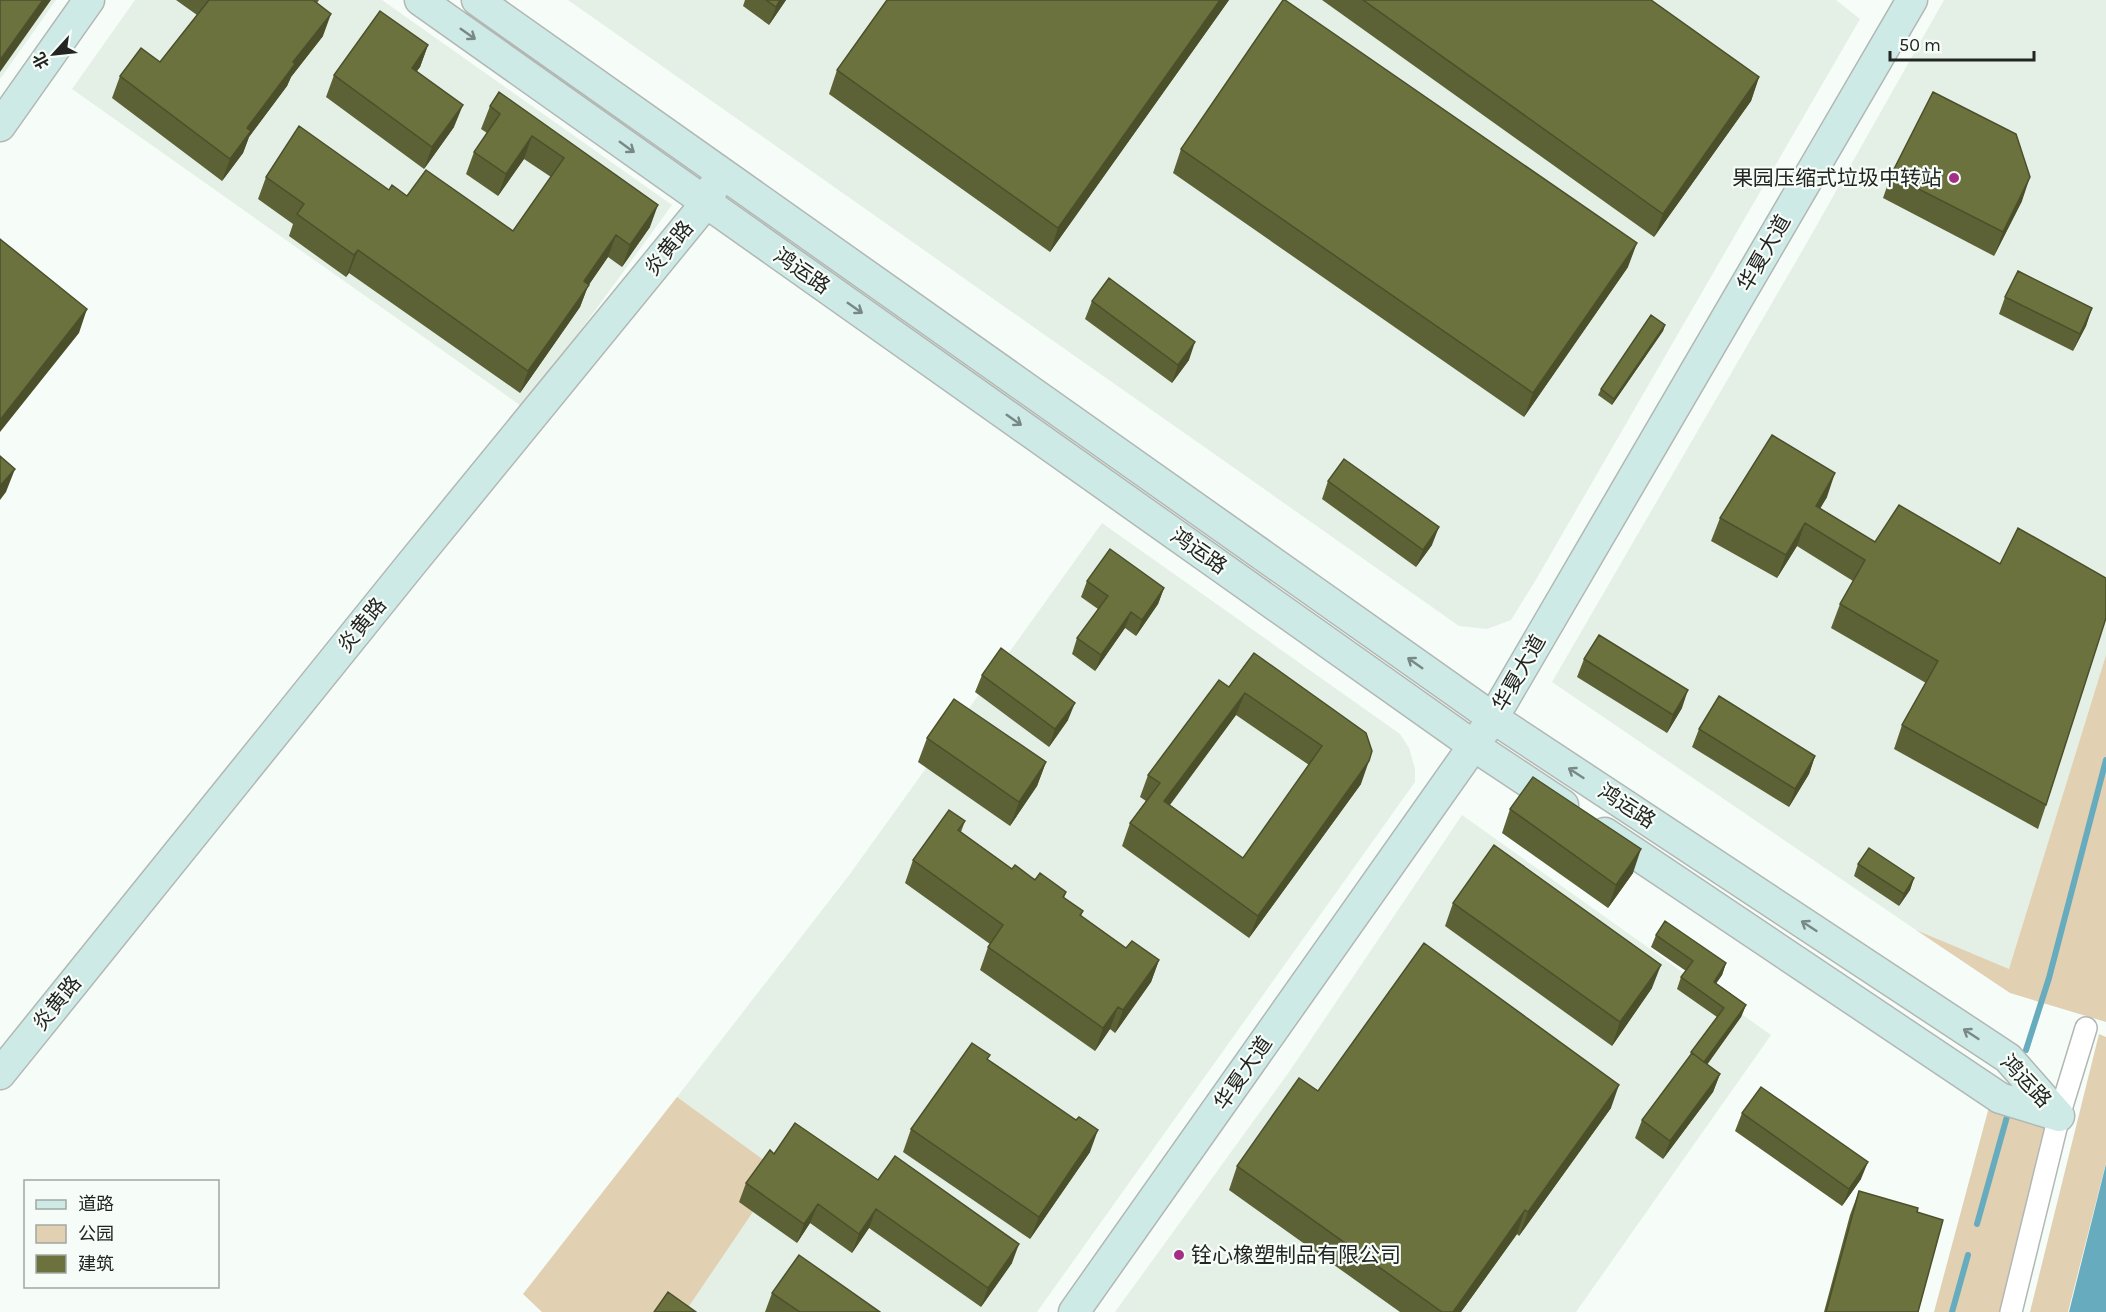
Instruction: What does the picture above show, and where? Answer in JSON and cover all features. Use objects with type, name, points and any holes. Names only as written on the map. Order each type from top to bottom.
[{"type":"street","points":[[0,126],[89,0]]},
{"type":"street","name":"鸿运路","points":[[420,0],[1474,746],[2000,1098],[2059,1116]]},
{"type":"street","name":"鸿运路","points":[[477,0],[1493,718],[2008,1058],[2059,1116]]},
{"type":"street","name":"华夏大道","points":[[1074,1312],[1493,718],[1912,0]]},
{"type":"street","name":"炎黄路","points":[[0,1074],[424,548],[706,203],[720,173]]},
{"type":"street","points":[[2012,1312],[2059,1116],[2085,1028]]},
{"type":"shaded area","points":[[0,0],[56,0],[0,79]]},
{"type":"shaded area","points":[[135,0],[382,0],[672,205],[524,408],[72,89]]},
{"type":"shaded area","points":[[568,0],[1836,0],[1860,19],[1534,583],[1511,620],[1487,629],[1459,626]]},
{"type":"shaded area","points":[[1944,0],[2106,0],[2106,655],[2009,970],[1916,930],[1552,682],[1805,246]]},
{"type":"shaded area","points":[[1102,523],[1400,734],[1409,748],[1415,769],[1415,782],[1037,1312],[685,1312],[677,1097],[850,874]]},
{"type":"shaded area","points":[[1462,815],[1771,1035],[1576,1312],[1115,1312],[1289,1072]]},
{"type":"green space","points":[[2106,655],[2106,1022],[2010,993],[1916,930],[2009,969]]},
{"type":"green space","points":[[2099,1034],[2106,1037],[2106,1163],[2068,1312],[2030,1312]]},
{"type":"green space","points":[[677,1097],[780,1172],[685,1312],[542,1312],[523,1294]]},
{"type":"green space","points":[[1989,1107],[2049,1123],[2003,1312],[1934,1312]]},
{"type":"water","points":[[2106,1164],[2106,1312],[2069,1312]]},
{"type":"building","points":[[0,0],[43,0],[0,60]]},
{"type":"building","points":[[209,0],[313,0],[331,14],[293,62],[295,64],[247,128],[251,131],[230,159],[120,76],[141,48],[160,62]]},
{"type":"building","points":[[766,0],[780,0],[776,7]]},
{"type":"building","points":[[887,0],[1220,0],[1058,228],[837,70]]},
{"type":"building","points":[[1283,0],[1637,243],[1533,393],[1181,149]]},
{"type":"building","points":[[1363,0],[1651,0],[1759,77],[1663,214]]},
{"type":"building","points":[[380,11],[428,45],[412,68],[463,105],[432,147],[334,75]]},
{"type":"building","points":[[499,92],[658,205],[630,245],[616,235],[584,281],[589,285],[528,371],[358,250],[354,255],[297,214],[304,204],[266,177],[299,126],[389,190],[392,185],[407,196],[426,170],[513,231],[564,158],[532,136],[506,174],[474,152],[500,114],[490,106]]},
{"type":"building","name":"果园压缩式垃圾中转站","points":[[1933,92],[2016,134],[2030,177],[2003,232],[1891,175]]},
{"type":"building","points":[[0,239],[87,309],[0,420]]},
{"type":"building","points":[[2018,271],[2092,308],[2080,334],[2005,297]]},
{"type":"building","points":[[1109,278],[1195,342],[1178,365],[1092,301]]},
{"type":"building","points":[[1651,315],[1665,325],[1614,399],[1601,389]]},
{"type":"building","points":[[1772,435],[1835,473],[1816,506],[1875,542],[1899,505],[2000,564],[2018,528],[2106,578],[2106,618],[2046,805],[1902,725],[1938,661],[1840,604],[1865,560],[1805,523],[1786,555],[1720,518]]},
{"type":"building","points":[[0,456],[15,469],[0,486]]},
{"type":"building","points":[[1344,459],[1439,527],[1423,550],[1328,481]]},
{"type":"building","points":[[1110,549],[1164,588],[1142,620],[1131,612],[1101,655],[1077,638],[1108,596],[1087,581]]},
{"type":"building","points":[[1599,635],[1688,690],[1673,715],[1584,659]]},
{"type":"building","points":[[1001,648],[1075,703],[1055,729],[982,675]]},
{"type":"building","points":[[1254,653],[1366,733],[1372,751],[1369,761],[1258,916],[1130,823],[1160,783],[1148,775],[1219,680],[1229,687]],"holes":[[[1245,693],[1322,746],[1243,858],[1164,801]]]},
{"type":"building","points":[[1719,696],[1815,756],[1795,789],[1699,729]]},
{"type":"building","points":[[954,699],[1046,762],[1019,802],[927,738]]},
{"type":"building","points":[[1533,777],[1641,849],[1616,885],[1510,809]]},
{"type":"building","points":[[949,810],[965,821],[958,830],[1012,869],[1015,865],[1035,880],[1040,873],[1066,892],[1063,897],[1083,911],[1080,915],[1126,948],[1132,941],[1159,960],[1123,1010],[1118,1007],[1103,1028],[988,947],[1003,925],[913,860]]},
{"type":"building","points":[[1494,845],[1661,965],[1620,1022],[1453,903]]},
{"type":"building","points":[[1869,848],[1914,878],[1904,894],[1858,864]]},
{"type":"building","points":[[1665,921],[1726,963],[1714,982],[1746,1005],[1704,1062],[1691,1052],[1724,1008],[1681,977],[1693,961],[1656,935]]},
{"type":"building","points":[[1424,943],[1619,1085],[1528,1212],[1525,1210],[1453,1312],[1442,1312],[1237,1166],[1299,1078],[1318,1091]]},
{"type":"building","points":[[972,1043],[990,1055],[987,1059],[1076,1120],[1079,1117],[1098,1130],[1039,1217],[911,1129]]},
{"type":"building","points":[[1692,1053],[1720,1074],[1670,1141],[1642,1120]]},
{"type":"building","points":[[1761,1087],[1868,1162],[1849,1189],[1742,1113]]},
{"type":"building","points":[[795,1123],[878,1180],[895,1156],[1019,1244],[988,1288],[876,1209],[859,1234],[818,1204],[804,1224],[746,1183],[770,1150],[774,1154]]},
{"type":"building","points":[[1859,1191],[1918,1208],[1917,1212],[1943,1220],[1918,1312],[1826,1312]]},
{"type":"building","points":[[799,1255],[880,1312],[800,1312],[772,1293]]},
{"type":"building","points":[[668,1292],[696,1312],[654,1312]]},
{"type":"waterway","points":[[2026,1050],[2049,978],[2106,760]]},
{"type":"waterway","points":[[1977,1224],[2008,1113]]},
{"type":"waterway","points":[[1952,1312],[1968,1255]]},
{"type":"place","name":"果园压缩式垃圾中转站","points":[[1954,178]]},
{"type":"place","name":"铨心橡塑制品有限公司","points":[[1179,1255]]}]
